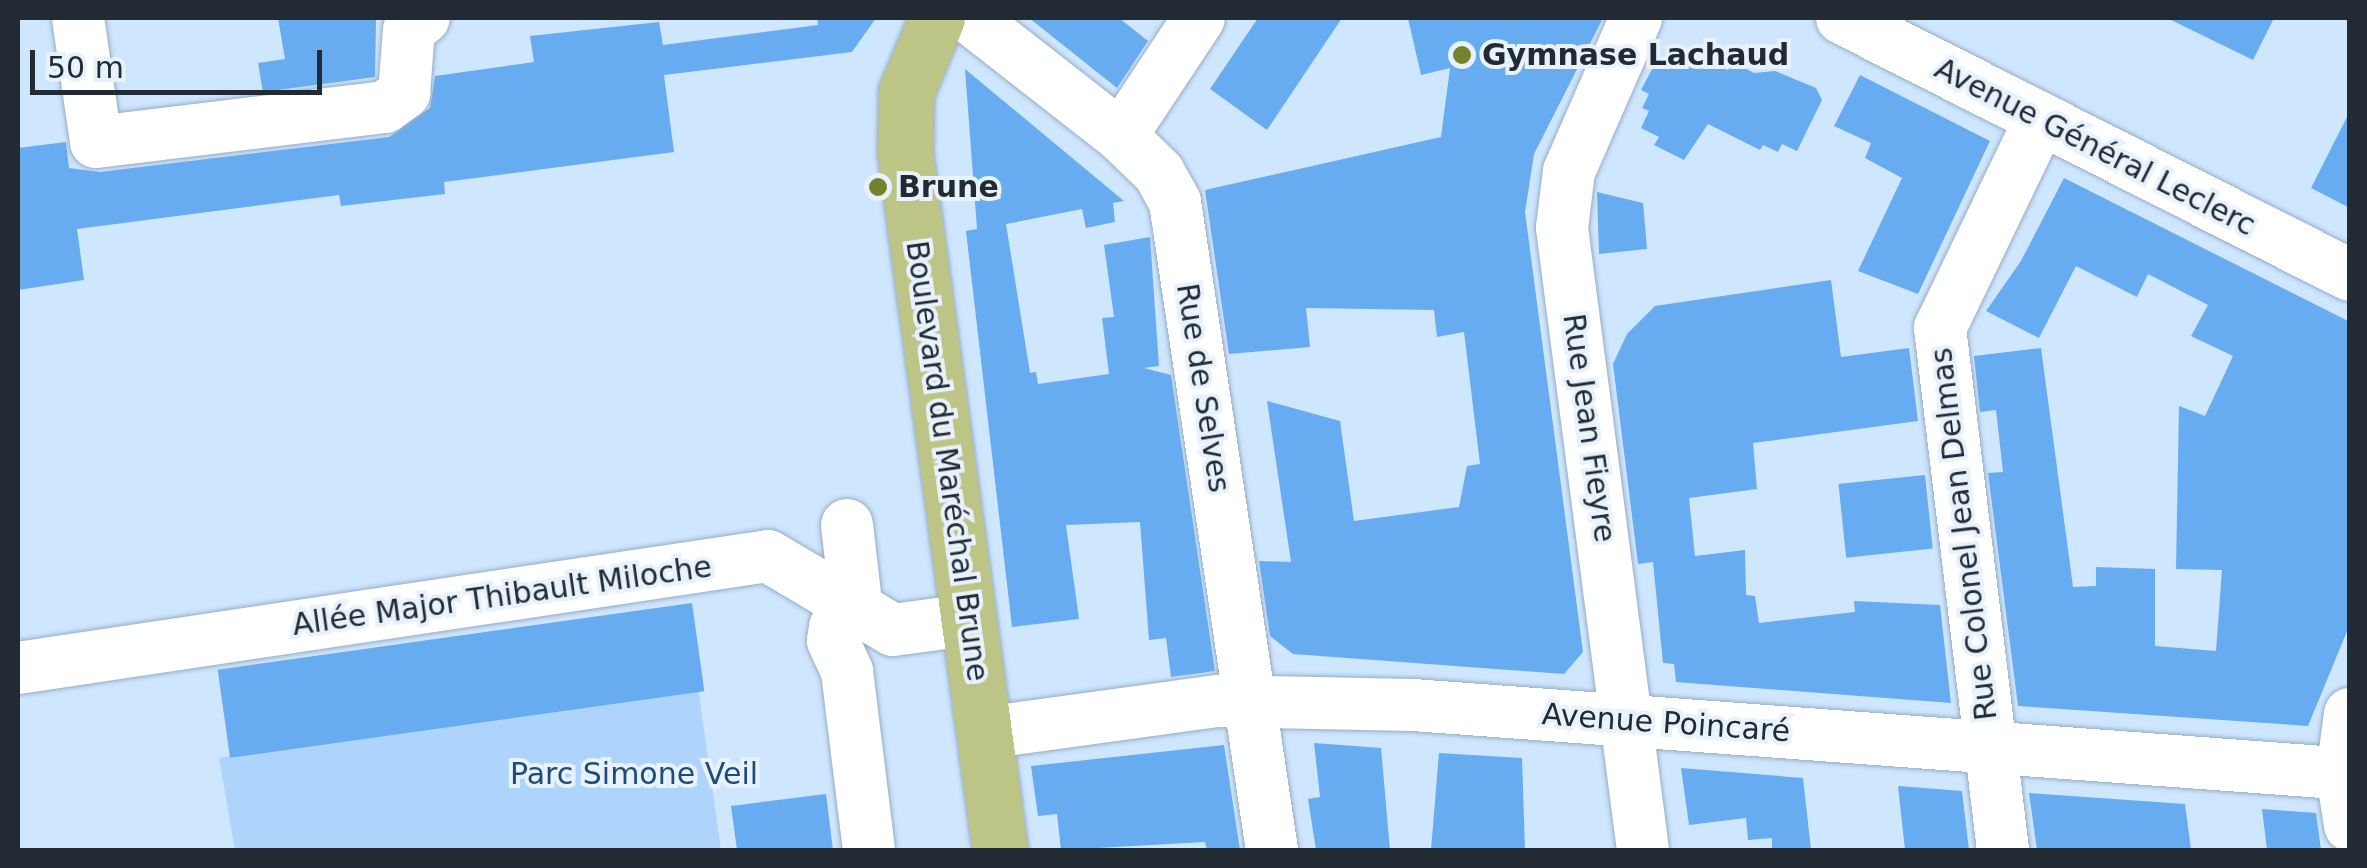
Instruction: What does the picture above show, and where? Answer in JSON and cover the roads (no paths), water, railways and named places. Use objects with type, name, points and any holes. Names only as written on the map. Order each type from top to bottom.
[{"type":"main road","name":"Boulevard du Maréchal Brune","points":[[937,18],[906,92],[905,153],[1000,850]]},
{"type":"street","points":[[78,18],[96,142],[385,107],[404,93],[409,30],[424,18]]},
{"type":"street","name":"Rue de Selves","points":[[970,18],[1121,136],[1159,173],[1176,202],[1272,850]]},
{"type":"street","points":[[1121,136],[1199,18]]},
{"type":"street","name":"Rue Jean Fieyre","points":[[1636,18],[1569,171],[1562,228],[1643,850]]},
{"type":"street","name":"Avenue Général Leclerc","points":[[1842,18],[2350,275]]},
{"type":"street","name":"Rue Colonel Jean Delmas","points":[[2003,850],[1940,328],[2040,120]]},
{"type":"street","points":[[847,525],[875,621],[847,671],[869,850]]},
{"type":"street","name":"Allée Major Thibault Miloche","points":[[18,668],[768,556],[875,621]]},
{"type":"street","points":[[875,621],[968,620]]},
{"type":"street","name":"Avenue Poincaré","points":[[984,733],[1250,701],[1627,719],[2346,774]]},
{"type":"street","points":[[2350,714],[2346,774],[2350,825]]},
{"type":"place","name":"Gymnase Lachaud","points":[[1462,55]]},
{"type":"place","name":"Brune","points":[[878,187]]},
{"type":"park label","name":"Parc Simone Veil","points":[[634,774]]}]
